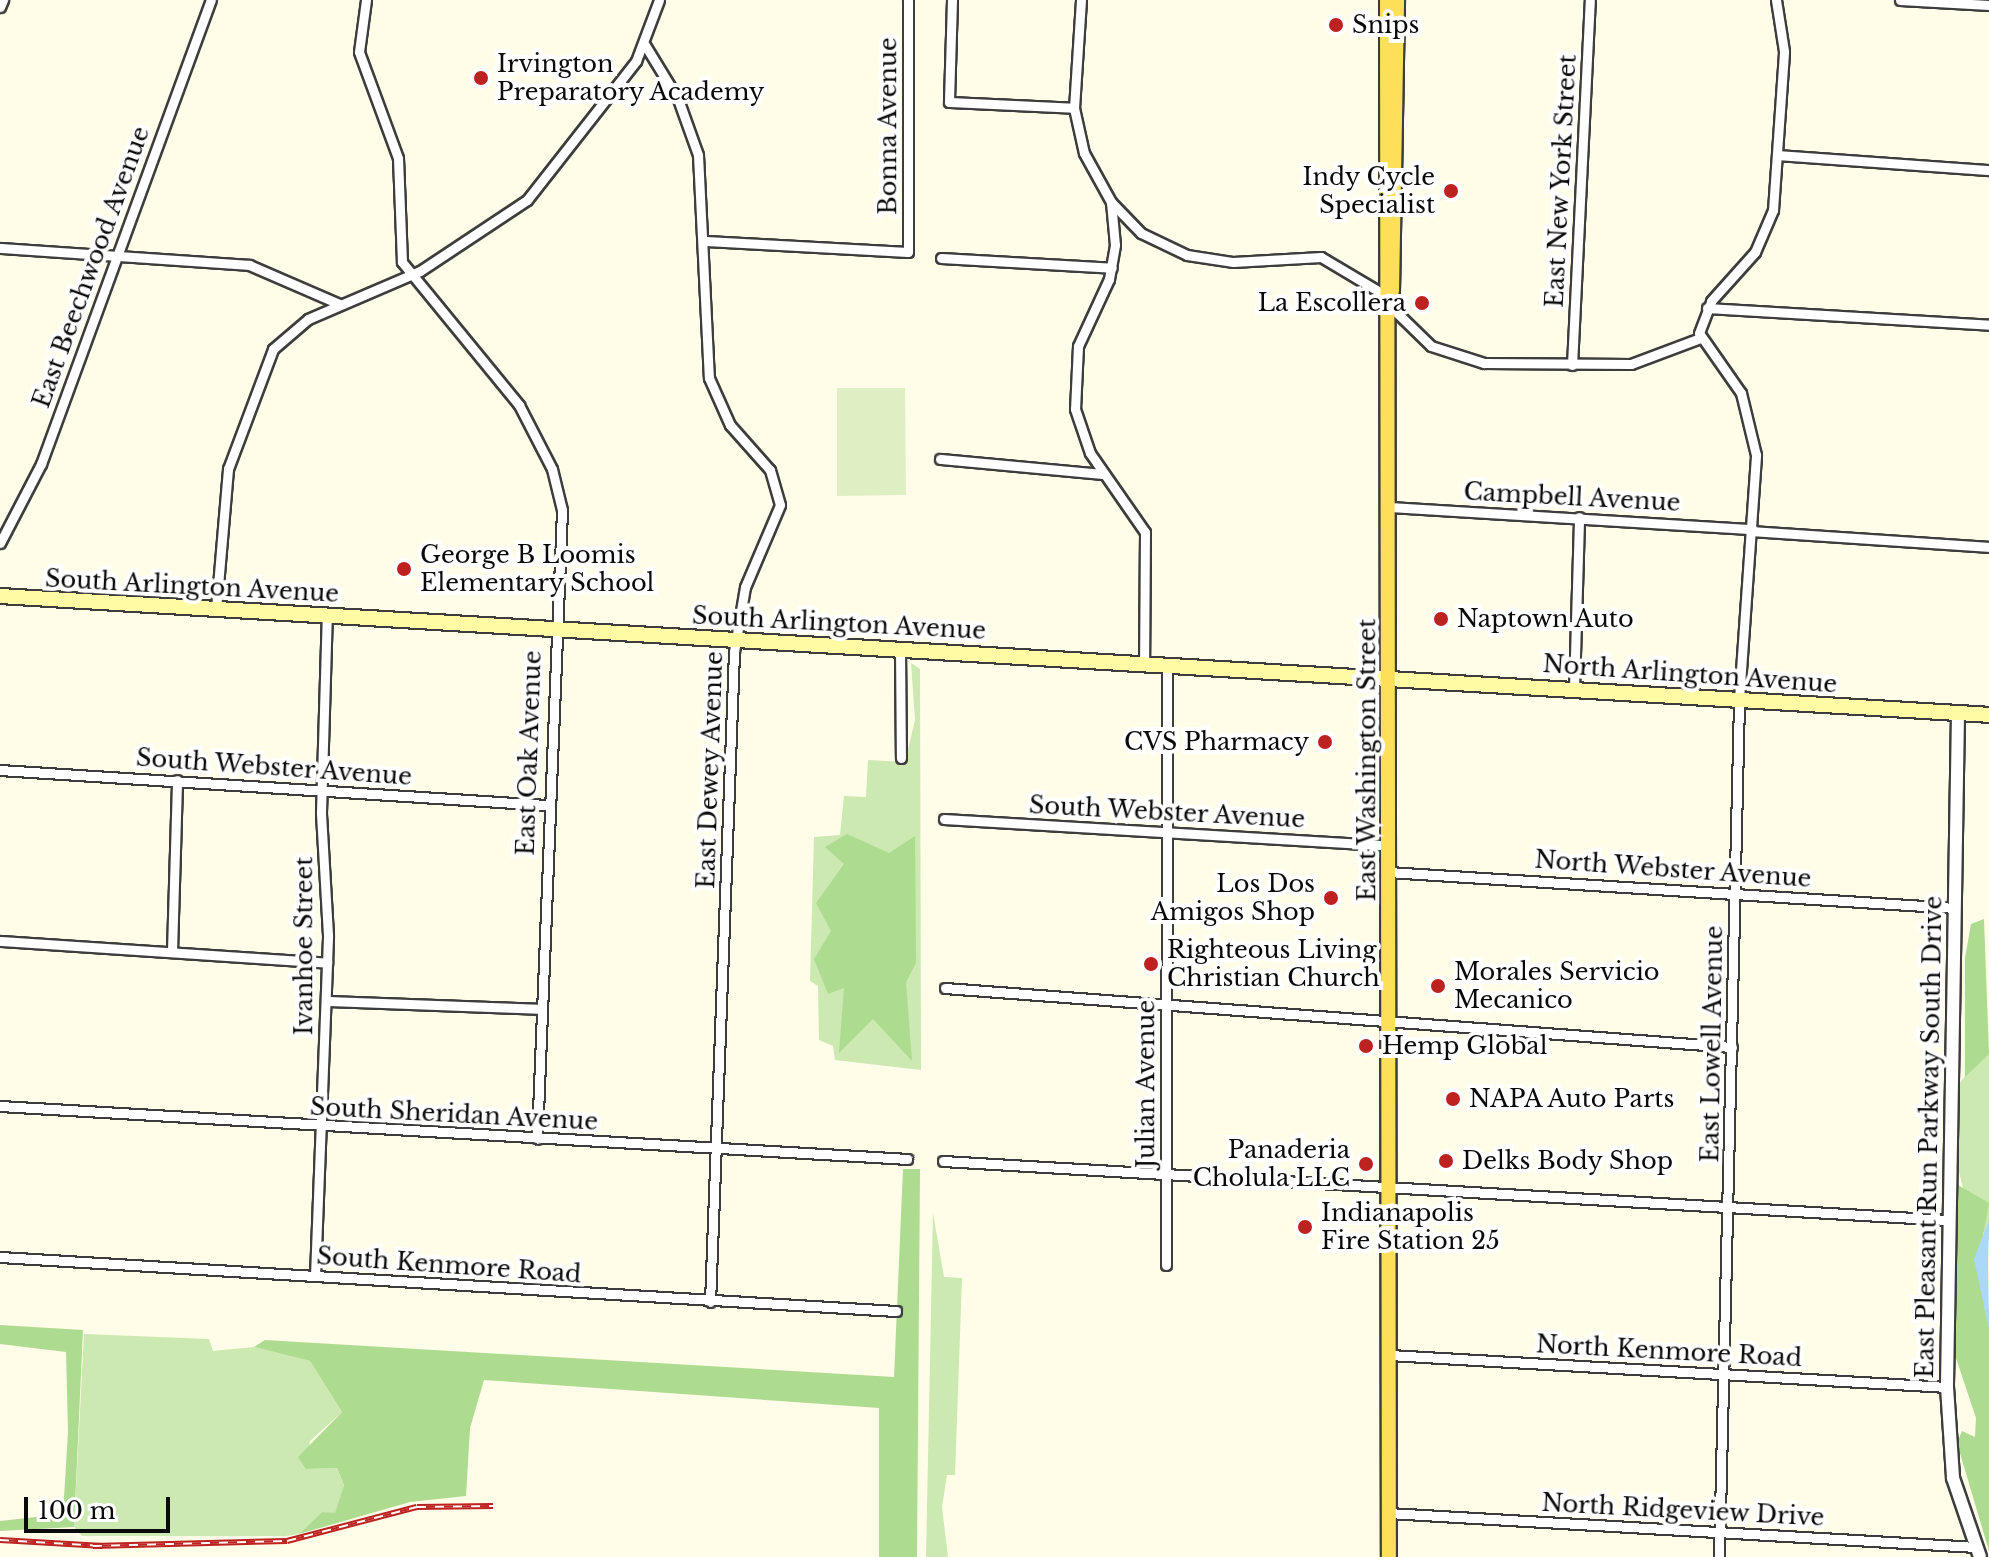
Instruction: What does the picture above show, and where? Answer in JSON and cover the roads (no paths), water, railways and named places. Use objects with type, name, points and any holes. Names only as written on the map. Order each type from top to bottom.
[{"type":"main road","name":"East Washington Street","points":[[1387,0],[1384,266],[1390,303],[1389,1557]]},
{"type":"main road","name":"East Washington Street","points":[[1390,303],[1397,266],[1397,0]]},
{"type":"main road","name":"South Arlington Avenue","points":[[0,596],[1389,677]]},
{"type":"main road","name":"North Arlington Avenue","points":[[1389,677],[1989,715]]},
{"type":"street","points":[[0,7],[3,0]]},
{"type":"street","name":"East Beechwood Avenue","points":[[0,543],[41,464],[211,0]]},
{"type":"street","name":"East Oak Avenue","points":[[366,0],[360,61],[398,158],[397,240],[409,277],[491,364],[552,469],[564,528],[546,805],[537,1139]]},
{"type":"street","points":[[216,609],[227,474],[262,366],[301,324],[339,304],[409,277],[527,200],[645,45],[659,0]]},
{"type":"street","name":"Bonna Avenue","points":[[706,241],[908,252],[908,0]]},
{"type":"street","points":[[952,0],[949,102],[1074,108]]},
{"type":"street","points":[[1081,0],[1074,108],[1084,153],[1111,202],[1141,233],[1187,255],[1233,262],[1321,257],[1390,303],[1413,333],[1453,356],[1572,365],[1645,362],[1700,338],[1707,308],[1766,231],[1778,155],[1784,42],[1776,0]]},
{"type":"street","name":"East New York Street","points":[[1572,365],[1590,0]]},
{"type":"street","points":[[1900,0],[1989,5]]},
{"type":"street","name":"East Dewey Avenue","points":[[645,45],[696,146],[706,241],[709,378],[730,425],[774,478],[780,505],[748,579],[735,639],[710,1302]]},
{"type":"street","points":[[1778,155],[1989,170]]},
{"type":"street","points":[[1111,202],[1112,268],[1081,337],[1074,377],[1080,426],[1103,474],[1147,541],[1144,663]]},
{"type":"street","points":[[0,248],[249,265],[339,304]]},
{"type":"street","points":[[941,258],[1112,268]]},
{"type":"street","points":[[1707,308],[1989,325]]},
{"type":"street","name":"East Lowell Avenue","points":[[1700,338],[1737,385],[1753,425],[1752,530],[1739,699],[1719,1557]]},
{"type":"street","points":[[940,459],[1103,474]]},
{"type":"street","name":"Campbell Avenue","points":[[1390,507],[1579,517],[1989,547]]},
{"type":"street","points":[[1574,689],[1579,517]]},
{"type":"street","name":"Ivanhoe Street","points":[[315,1276],[327,963],[321,789],[327,615]]},
{"type":"street","points":[[900,649],[901,758]]},
{"type":"street","name":"Julian Avenue","points":[[1166,1265],[1167,664]]},
{"type":"street","name":"East Pleasant Run Parkway South Drive","points":[[1958,714],[1947,1220],[1947,1387],[1952,1469],[1978,1552]]},
{"type":"street","name":"South Webster Avenue","points":[[0,770],[546,805]]},
{"type":"street","points":[[172,951],[177,780]]},
{"type":"street","name":"South Webster Avenue","points":[[944,819],[1388,845]]},
{"type":"street","name":"North Webster Avenue","points":[[1388,872],[1955,908]]},
{"type":"street","points":[[0,941],[327,963]]},
{"type":"street","points":[[945,988],[1732,1047]]},
{"type":"street","points":[[326,1001],[540,1009]]},
{"type":"street","name":"South Sheridan Avenue","points":[[0,1106],[907,1159]]},
{"type":"street","points":[[943,1161],[1947,1220]]},
{"type":"street","name":"South Kenmore Road","points":[[0,1257],[896,1311]]},
{"type":"street","name":"North Kenmore Road","points":[[1389,1355],[1947,1387]]},
{"type":"street","name":"North Ridgeview Drive","points":[[1388,1513],[1719,1532],[1978,1552]]},
{"type":"water","points":[[1989,1220],[1988,1263],[1989,1329],[1974,1259]]},
{"type":"railway","points":[[93,1546],[287,1541],[417,1507],[493,1506]]},
{"type":"railway","points":[[0,1540],[103,1546]]},
{"type":"place","name":"Snips","points":[[1336,25]]},
{"type":"place","name":"Irvington Preparatory Academy","points":[[481,78]]},
{"type":"place","name":"Indy Cycle Specialist","points":[[1451,191]]},
{"type":"place","name":"La Escollera","points":[[1422,303]]},
{"type":"place","name":"George B Loomis Elementary School","points":[[404,569]]},
{"type":"place","name":"Naptown Auto","points":[[1441,619]]},
{"type":"place","name":"CVS Pharmacy","points":[[1325,742]]},
{"type":"place","name":"Los Dos Amigos Shop","points":[[1331,898]]},
{"type":"place","name":"Righteous Living Christian Church","points":[[1151,964]]},
{"type":"place","name":"Morales Servicio Mecanico","points":[[1438,986]]},
{"type":"place","name":"Hemp Global","points":[[1366,1046]]},
{"type":"place","name":"NAPA Auto Parts","points":[[1453,1099]]},
{"type":"place","name":"Delks Body Shop","points":[[1446,1161]]},
{"type":"place","name":"Panaderia Cholula LLC","points":[[1366,1164]]},
{"type":"place","name":"Indianapolis Fire Station 25","points":[[1305,1227]]}]
